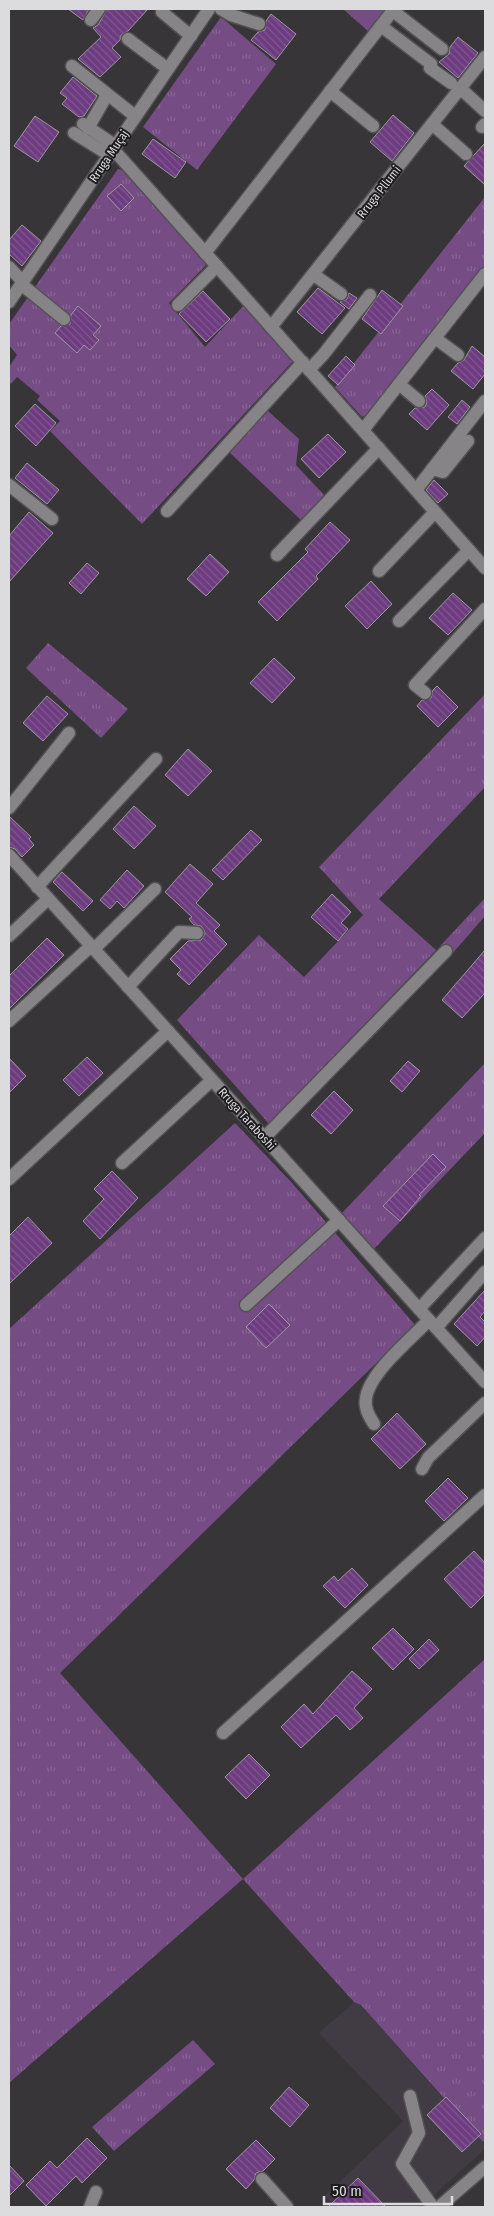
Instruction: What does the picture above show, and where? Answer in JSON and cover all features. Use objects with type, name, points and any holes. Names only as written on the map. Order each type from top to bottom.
[{"type":"street","points":[[91,20],[99,9]]},
{"type":"street","points":[[163,9],[162,12],[191,36]]},
{"type":"street","name":"Rruga Muçaj","points":[[9,302],[208,9]]},
{"type":"street","points":[[221,9],[231,15],[259,24]]},
{"type":"street","points":[[205,253],[393,10],[442,49]]},
{"type":"street","points":[[381,26],[431,64],[430,68],[456,86],[485,111]]},
{"type":"street","points":[[128,39],[168,69]]},
{"type":"street","name":"Rruga Pllumi","points":[[271,327],[432,124],[456,86],[485,57]]},
{"type":"street","points":[[72,66],[135,116]]},
{"type":"street","points":[[330,91],[373,126]]},
{"type":"street","points":[[107,95],[82,128],[113,150],[485,568]]},
{"type":"street","points":[[432,124],[466,154]]},
{"type":"street","points":[[178,305],[217,266]]},
{"type":"street","points":[[9,267],[22,283],[64,320]]},
{"type":"street","points":[[314,275],[341,294]]},
{"type":"street","points":[[362,430],[484,280]]},
{"type":"street","points":[[167,511],[306,366],[324,355],[370,295]]},
{"type":"street","points":[[435,338],[458,354]]},
{"type":"street","points":[[399,384],[419,401]]},
{"type":"street","points":[[416,490],[485,401]]},
{"type":"street","points":[[428,474],[443,472],[468,441]]},
{"type":"street","points":[[277,555],[379,448]]},
{"type":"street","points":[[9,485],[52,519]]},
{"type":"street","points":[[379,571],[435,512]]},
{"type":"street","points":[[399,621],[469,550]]},
{"type":"street","points":[[425,693],[415,684],[485,609]]},
{"type":"street","points":[[9,808],[69,733]]},
{"type":"street","points":[[37,887],[156,759]]},
{"type":"street","name":"Rruga Taraboshi","points":[[9,855],[485,1382]]},
{"type":"street","points":[[9,1022],[155,889]]},
{"type":"street","points":[[9,936],[48,899]]},
{"type":"street","points":[[128,987],[179,932],[196,933]]},
{"type":"street","points":[[264,1138],[446,951]]},
{"type":"street","points":[[9,1179],[168,1031]]},
{"type":"street","points":[[122,1163],[212,1080]]},
{"type":"street","points":[[246,1305],[339,1220]]},
{"type":"street","points":[[419,1310],[485,1238]]},
{"type":"street","points":[[374,1424],[366,1410],[366,1398],[373,1382],[391,1358],[433,1324],[485,1272]]},
{"type":"street","points":[[422,1469],[428,1458],[485,1403]]},
{"type":"street","points":[[224,1733],[485,1495]]},
{"type":"street","points":[[410,2096],[418,2133],[402,2164],[434,2207]]},
{"type":"street","points":[[439,2207],[485,2166]]},
{"type":"street","points":[[262,2180],[287,2207]]},
{"type":"street","points":[[90,2207],[96,2192]]},
{"type":"shaded area","points":[[354,2002],[361,2005],[485,2145],[485,2149],[421,2207],[335,2207],[325,2196],[403,2121],[319,2033]]},
{"type":"green space","points":[[343,9],[386,9],[368,31]]},
{"type":"green space","points":[[221,17],[276,64],[197,170],[143,127]]},
{"type":"green space","points":[[118,169],[125,170],[207,264],[169,303],[205,347],[244,305],[295,359],[142,524],[50,431],[60,421],[37,400],[40,396],[17,377],[11,384],[9,382],[9,367],[17,355],[9,345],[9,324]]},
{"type":"green space","points":[[485,197],[485,270],[367,415],[362,417],[335,387]]},
{"type":"green space","points":[[268,411],[299,439],[296,465],[325,496],[302,521],[228,451]]},
{"type":"green space","points":[[48,643],[128,709],[101,738],[26,668]]},
{"type":"green space","points":[[485,694],[485,787],[379,899],[436,950],[269,1124],[177,1020],[259,935],[304,977],[363,915],[319,867]]},
{"type":"green space","points":[[485,898],[485,916],[452,954],[441,945]]},
{"type":"green space","points":[[485,1063],[485,1133],[374,1249],[341,1214]]},
{"type":"green space","points":[[235,1123],[292,1183],[415,1325],[60,1673],[243,1879],[9,2083],[9,1329]]},
{"type":"green space","points":[[485,1659],[485,2141],[483,2142],[361,2005],[354,2002],[243,1879]]},
{"type":"green space","points":[[193,2040],[215,2064],[114,2151],[92,2127]]},
{"type":"building","points":[[68,9],[89,9],[83,20]]},
{"type":"building","points":[[107,9],[148,9],[128,31],[121,35],[120,40],[112,48],[121,57],[100,77],[78,59],[101,37],[93,28],[98,25]]},
{"type":"building","points":[[271,14],[296,34],[276,60],[251,40],[258,32],[265,30],[266,21]]},
{"type":"building","points":[[458,37],[478,53],[458,78],[439,62],[449,54],[450,47]]},
{"type":"building","points":[[73,77],[97,96],[84,116],[79,117],[62,104],[67,98],[60,93]]},
{"type":"building","points":[[393,115],[414,133],[392,161],[370,142]]},
{"type":"building","points":[[35,116],[59,132],[38,162],[14,146]]},
{"type":"building","points":[[153,139],[186,162],[175,178],[142,154]]},
{"type":"building","points":[[485,143],[485,185],[464,166]]},
{"type":"building","points":[[121,184],[134,198],[121,211],[107,196]]},
{"type":"building","points":[[22,225],[41,241],[22,266],[9,254],[9,240]]},
{"type":"building","points":[[318,288],[345,308],[322,334],[297,312]]},
{"type":"building","points":[[382,290],[403,306],[381,334],[362,319]]},
{"type":"building","points":[[203,291],[230,319],[206,342],[179,314]]},
{"type":"building","points":[[349,293],[357,298],[349,309],[340,302],[347,299]]},
{"type":"building","points":[[78,306],[101,326],[93,335],[99,340],[90,350],[84,345],[77,353],[55,333],[61,326],[70,324],[71,315]]},
{"type":"building","points":[[472,346],[485,357],[485,374],[473,389],[451,371],[458,363],[464,360]]},
{"type":"building","points":[[346,356],[355,365],[338,385],[328,376]]},
{"type":"building","points":[[432,389],[449,405],[427,430],[409,414],[415,408],[425,407],[427,402],[425,396]]},
{"type":"building","points":[[462,400],[470,407],[457,424],[448,417]]},
{"type":"building","points":[[35,404],[56,423],[36,446],[15,426]]},
{"type":"building","points":[[328,434],[346,452],[319,478],[301,459]]},
{"type":"building","points":[[27,463],[59,490],[47,504],[15,478]]},
{"type":"building","points":[[434,480],[448,494],[438,503],[426,490]]},
{"type":"building","points":[[29,512],[53,533],[9,582],[9,536]]},
{"type":"building","points":[[330,522],[350,540],[316,576],[318,579],[277,621],[258,602],[308,552],[305,549]]},
{"type":"building","points":[[210,554],[229,572],[206,596],[187,579]]},
{"type":"building","points":[[87,563],[99,573],[81,594],[69,583]]},
{"type":"building","points":[[371,581],[392,604],[367,629],[345,606]]},
{"type":"building","points":[[453,593],[472,610],[448,635],[429,618]]},
{"type":"building","points":[[274,658],[295,678],[272,703],[250,683]]},
{"type":"building","points":[[437,686],[458,707],[438,727],[417,706],[422,700],[431,698],[433,690]]},
{"type":"building","points":[[47,696],[68,714],[43,741],[23,723]]},
{"type":"building","points":[[188,749],[212,771],[188,796],[165,775]]},
{"type":"building","points":[[134,806],[156,826],[134,849],[113,829]]},
{"type":"building","points":[[9,816],[31,837],[29,839],[34,845],[22,857],[15,849],[9,847]]},
{"type":"building","points":[[251,830],[262,840],[223,880],[212,870]]},
{"type":"building","points":[[190,864],[213,884],[196,903],[220,925],[214,931],[227,944],[189,985],[177,974],[181,970],[170,959],[188,941],[201,940],[205,934],[204,930],[201,926],[194,925],[189,919],[192,917],[165,892]]},
{"type":"building","points":[[127,870],[144,886],[124,908],[117,901],[110,909],[100,900]]},
{"type":"building","points":[[62,872],[93,901],[83,911],[53,882]]},
{"type":"building","points":[[332,894],[351,912],[341,923],[348,929],[338,941],[311,917]]},
{"type":"building","points":[[47,938],[64,955],[9,1009],[9,976]]},
{"type":"building","points":[[485,950],[485,993],[462,1018],[442,1000]]},
{"type":"building","points":[[87,1057],[103,1073],[79,1096],[63,1080]]},
{"type":"building","points":[[9,1058],[26,1076],[9,1093]]},
{"type":"building","points":[[408,1061],[420,1071],[402,1092],[390,1081]]},
{"type":"building","points":[[334,1091],[353,1110],[331,1134],[311,1115]]},
{"type":"building","points":[[433,1154],[446,1167],[419,1195],[421,1196],[400,1221],[383,1206]]},
{"type":"building","points":[[112,1171],[138,1198],[100,1239],[83,1221],[104,1199],[94,1189]]},
{"type":"building","points":[[28,1217],[52,1243],[9,1284],[9,1236]]},
{"type":"building","points":[[485,1290],[485,1311],[480,1317],[485,1322],[485,1337],[477,1346],[454,1324]]},
{"type":"building","points":[[269,1304],[290,1325],[266,1348],[246,1327]]},
{"type":"building","points":[[397,1413],[426,1444],[400,1469],[371,1439]]},
{"type":"building","points":[[448,1478],[468,1498],[444,1521],[425,1501]]},
{"type":"building","points":[[474,1551],[485,1563],[485,1594],[471,1608],[444,1579]]},
{"type":"building","points":[[352,1568],[368,1585],[345,1608],[323,1586],[334,1576],[338,1581]]},
{"type":"building","points":[[393,1628],[414,1649],[393,1670],[372,1648]]},
{"type":"building","points":[[429,1639],[439,1650],[419,1669],[409,1659]]},
{"type":"building","points":[[352,1671],[372,1689],[354,1708],[363,1718],[350,1730],[336,1715],[301,1748],[281,1727],[304,1704],[313,1714]]},
{"type":"building","points":[[249,1754],[270,1775],[246,1799],[225,1777]]},
{"type":"building","points":[[289,2087],[309,2105],[290,2127],[270,2108]]},
{"type":"building","points":[[446,2097],[481,2134],[462,2152],[427,2115]]},
{"type":"building","points":[[87,2138],[107,2158],[82,2183],[76,2176],[46,2206],[26,2185],[50,2161],[57,2168]]},
{"type":"building","points":[[256,2140],[275,2159],[263,2171],[256,2173],[254,2180],[246,2189],[226,2169]]},
{"type":"building","points":[[9,2165],[24,2181],[9,2196]]},
{"type":"building","points":[[358,2178],[386,2207],[328,2207]]}]
